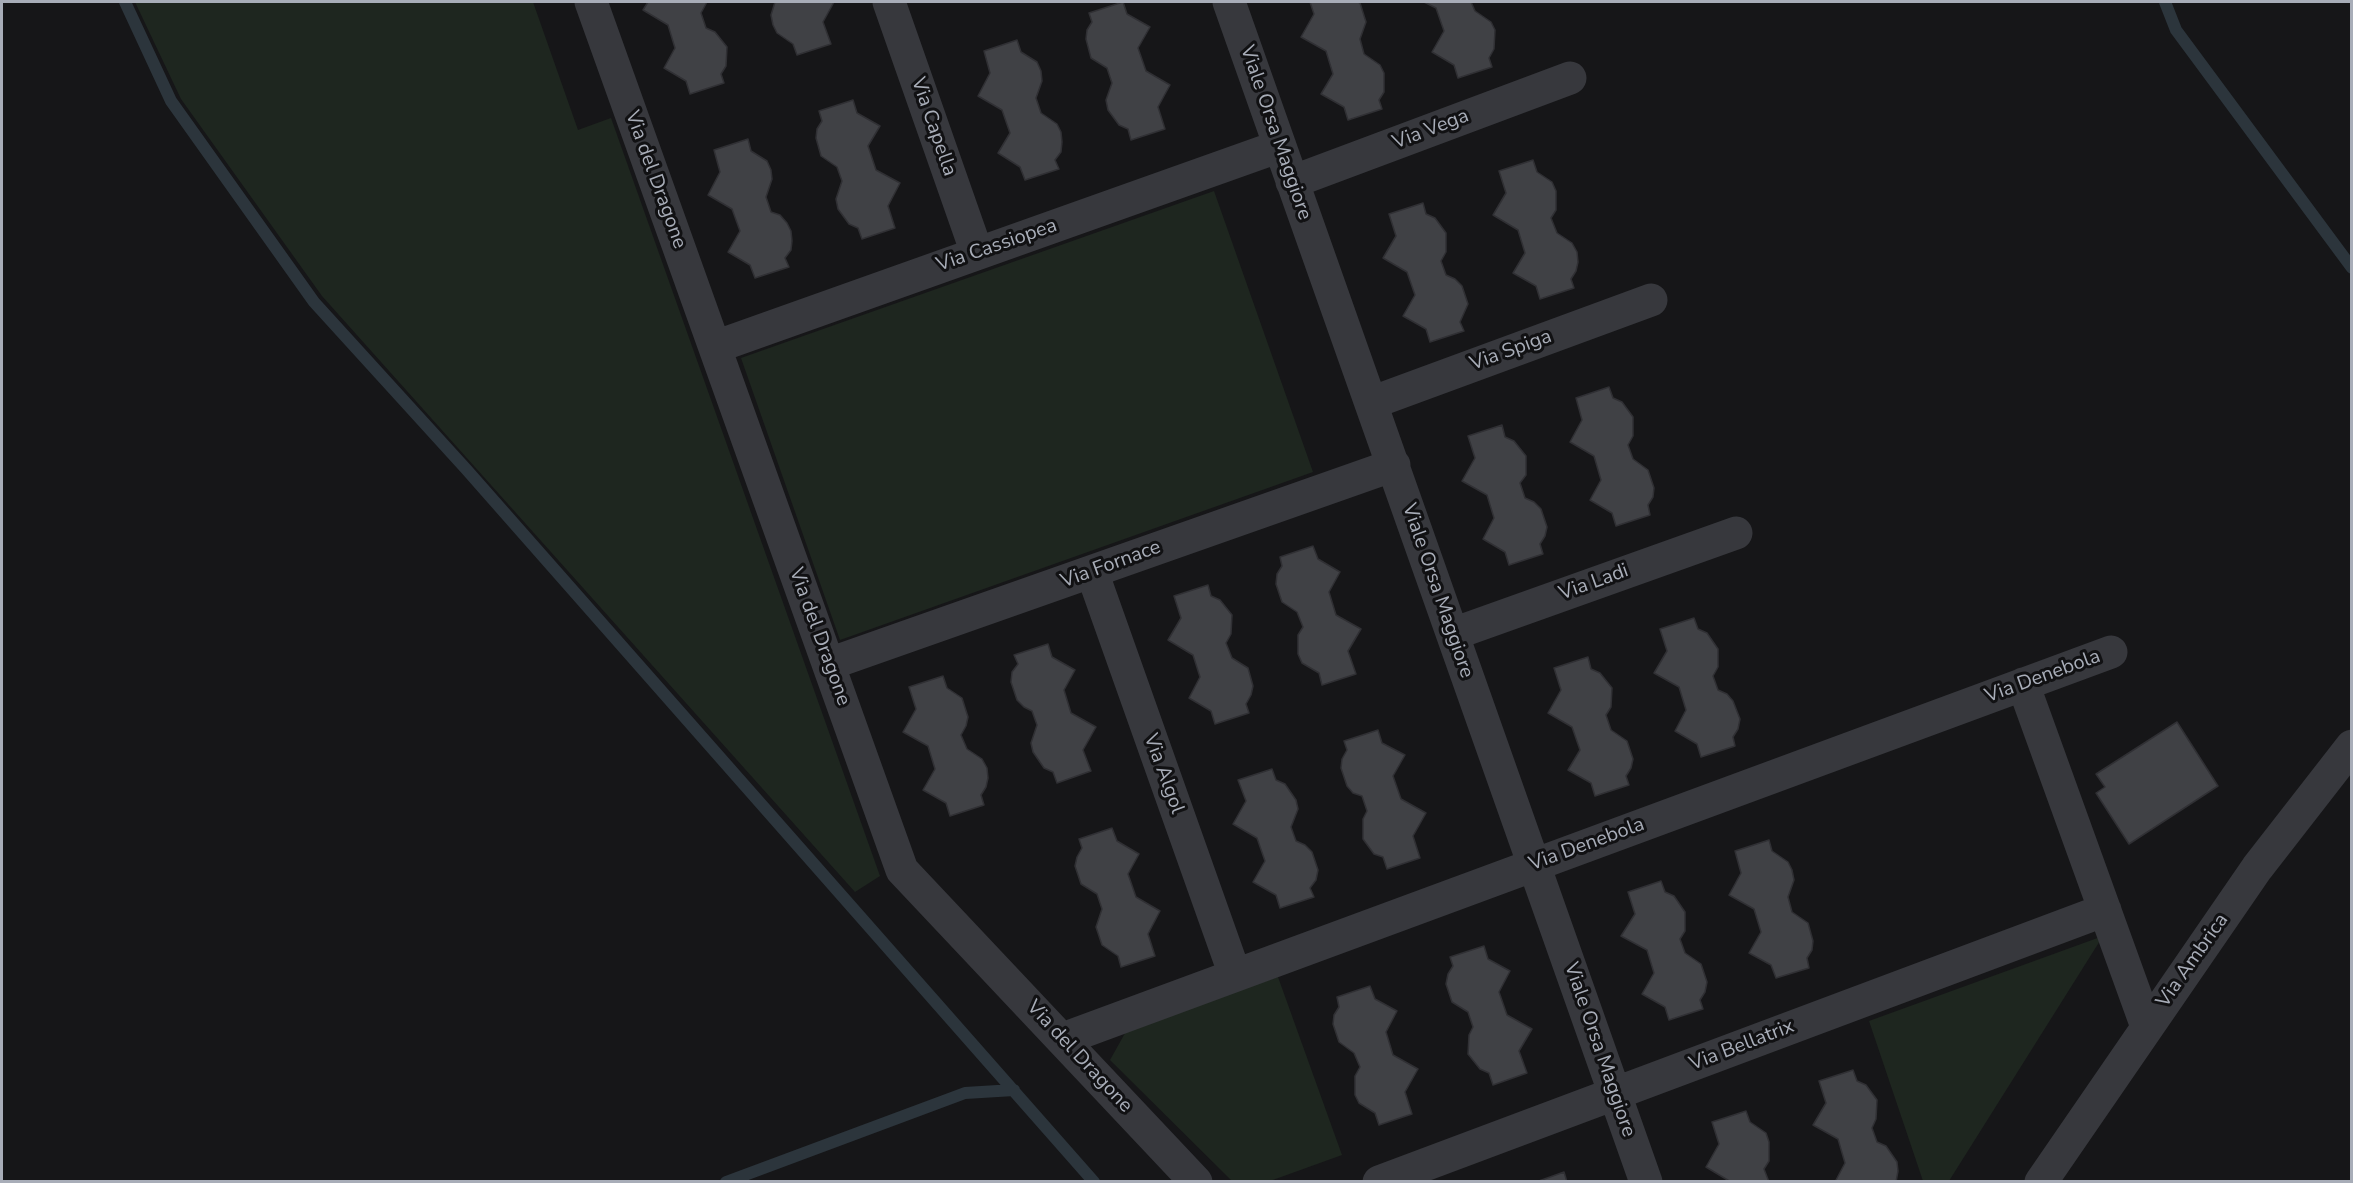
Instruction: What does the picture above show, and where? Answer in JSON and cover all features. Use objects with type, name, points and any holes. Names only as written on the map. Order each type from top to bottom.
[{"type":"street","name":"Via del Dragone","points":[[591,2],[902,870],[1196,1182]]},
{"type":"street","name":"Via Capella","points":[[889,2],[977,253]]},
{"type":"street","name":"Viale Orsa Maggiore","points":[[1229,2],[1646,1182]]},
{"type":"street","name":"Via Vega","points":[[1292,182],[1570,78]]},
{"type":"street","name":"Via Cassiopea","points":[[715,347],[1280,146]]},
{"type":"street","name":"Via Spiga","points":[[1371,403],[1651,300]]},
{"type":"street","name":"Via Fornace","points":[[829,664],[1394,465]]},
{"type":"street","name":"Via Ladi","points":[[1453,634],[1736,533]]},
{"type":"street","name":"Via Algol","points":[[1092,572],[1235,975]]},
{"type":"street","name":"Via Denebola","points":[[1063,1039],[2111,652]]},
{"type":"street","points":[[2023,684],[2147,1027]]},
{"type":"street","name":"Via Ambrica","points":[[2041,1182],[2257,867],[2352,746]]},
{"type":"street","name":"Via Bellatrix","points":[[1379,1182],[2105,910]]},
{"type":"shaded area","points":[[135,2],[533,2],[578,130],[611,118],[880,876],[855,892],[322,296],[181,99]]},
{"type":"shaded area","points":[[1214,191],[1313,472],[840,640],[741,358]]},
{"type":"shaded area","points":[[2103,936],[1949,1181],[1923,1181],[1869,1021]]},
{"type":"shaded area","points":[[1278,977],[1342,1155],[1270,1181],[1232,1181],[1110,1060],[1129,1026]]},
{"type":"building","points":[[648,2],[707,2],[701,13],[706,28],[715,32],[727,47],[726,66],[721,74],[724,83],[690,94],[686,81],[664,68],[675,48],[668,25],[643,10]]},
{"type":"building","points":[[775,2],[834,2],[823,22],[831,44],[797,55],[793,44],[777,33],[773,25],[771,15]]},
{"type":"building","points":[[1123,2],[1127,14],[1150,27],[1138,48],[1146,71],[1170,85],[1158,107],[1165,129],[1131,140],[1128,129],[1119,125],[1108,110],[1106,100],[1112,83],[1107,68],[1091,58],[1086,39],[1087,30],[1092,22],[1089,13]]},
{"type":"building","points":[[1310,2],[1360,3],[1366,22],[1360,39],[1364,54],[1380,65],[1384,73],[1384,92],[1379,100],[1382,109],[1348,120],[1344,107],[1321,94],[1333,74],[1326,51],[1301,37],[1314,14]]},
{"type":"building","points":[[1424,2],[1471,2],[1475,11],[1491,22],[1495,30],[1494,49],[1489,58],[1492,67],[1458,78],[1454,65],[1432,52],[1444,31],[1436,8]]},
{"type":"building","points":[[1017,40],[1021,52],[1037,62],[1041,71],[1042,81],[1036,98],[1041,113],[1057,124],[1062,142],[1061,152],[1055,160],[1059,169],[1025,180],[1020,167],[998,153],[1010,133],[1002,110],[978,96],[990,73],[984,51]]},
{"type":"building","points":[[853,100],[857,113],[880,126],[868,146],[876,170],[900,183],[888,206],[895,228],[862,239],[858,228],[849,224],[838,209],[836,199],[842,181],[837,167],[821,156],[816,138],[817,129],[822,121],[819,111]]},
{"type":"building","points":[[748,139],[751,151],[767,161],[771,170],[772,179],[766,197],[771,212],[780,215],[787,223],[792,241],[791,250],[785,258],[789,267],[755,278],[750,265],[728,252],[740,231],[732,209],[708,195],[720,172],[714,150]]},
{"type":"building","points":[[1533,160],[1537,172],[1552,182],[1556,191],[1556,210],[1551,218],[1557,233],[1572,243],[1577,252],[1578,262],[1571,279],[1574,288],[1540,299],[1536,286],[1513,273],[1525,253],[1518,230],[1493,215],[1506,193],[1499,171]]},
{"type":"building","points":[[1423,203],[1426,214],[1435,218],[1446,233],[1446,252],[1441,261],[1446,275],[1455,279],[1462,286],[1468,304],[1460,322],[1464,331],[1430,342],[1426,329],[1403,316],[1415,295],[1407,272],[1383,258],[1396,236],[1389,214]]},
{"type":"building","points":[[1609,387],[1613,398],[1622,402],[1633,417],[1633,436],[1628,445],[1633,459],[1648,470],[1654,488],[1653,497],[1648,505],[1650,515],[1616,526],[1612,513],[1590,500],[1601,480],[1594,456],[1570,442],[1582,420],[1576,398]]},
{"type":"building","points":[[1502,425],[1505,437],[1514,441],[1526,456],[1526,475],[1520,483],[1525,498],[1534,502],[1541,509],[1547,527],[1540,544],[1543,554],[1509,565],[1505,552],[1483,539],[1494,518],[1487,495],[1462,481],[1475,458],[1468,436]]},
{"type":"building","points":[[1313,546],[1318,559],[1340,572],[1329,592],[1336,615],[1361,629],[1348,651],[1356,674],[1322,685],[1319,673],[1302,663],[1298,654],[1298,635],[1303,627],[1297,612],[1282,602],[1276,584],[1277,574],[1282,566],[1280,557]]},
{"type":"building","points":[[1208,585],[1211,596],[1220,600],[1232,615],[1231,634],[1226,643],[1232,658],[1248,668],[1253,686],[1246,704],[1249,713],[1215,724],[1211,711],[1189,698],[1200,677],[1193,655],[1168,640],[1181,618],[1174,596]]},
{"type":"building","points":[[1694,618],[1698,629],[1707,633],[1718,649],[1718,667],[1713,676],[1718,690],[1727,694],[1733,701],[1740,719],[1733,737],[1735,746],[1701,757],[1697,744],[1675,731],[1686,710],[1679,687],[1654,673],[1667,651],[1660,629]]},
{"type":"building","points":[[1048,644],[1052,657],[1075,670],[1064,690],[1071,713],[1096,727],[1083,750],[1091,771],[1057,783],[1053,772],[1044,768],[1033,752],[1031,743],[1037,725],[1032,711],[1017,700],[1011,682],[1012,672],[1018,664],[1014,655]]},
{"type":"building","points":[[1588,657],[1591,669],[1600,673],[1612,688],[1611,707],[1606,715],[1611,730],[1627,741],[1633,759],[1626,776],[1629,785],[1595,796],[1591,783],[1568,770],[1580,750],[1572,727],[1548,713],[1561,690],[1554,668]]},
{"type":"building","points":[[943,676],[947,688],[962,698],[968,717],[961,735],[967,749],[982,759],[987,768],[988,778],[981,795],[984,805],[950,816],[946,803],[923,790],[935,769],[928,746],[903,732],[916,709],[909,687]]},
{"type":"building","points":[[2177,722],[2218,786],[2129,844],[2096,793],[2105,787],[2096,774]]},
{"type":"building","points":[[1378,730],[1382,743],[1405,755],[1393,776],[1401,799],[1426,813],[1413,836],[1420,858],[1387,869],[1383,857],[1374,854],[1363,839],[1363,819],[1367,811],[1362,796],[1353,793],[1347,786],[1341,768],[1342,759],[1347,750],[1344,741]]},
{"type":"building","points":[[1272,769],[1276,780],[1285,784],[1296,800],[1298,809],[1291,827],[1296,841],[1305,845],[1312,852],[1318,870],[1316,880],[1310,888],[1314,897],[1280,908],[1276,895],[1253,882],[1265,861],[1257,838],[1233,824],[1246,801],[1238,780]]},
{"type":"building","points":[[1112,828],[1117,841],[1139,854],[1128,874],[1136,897],[1160,911],[1148,934],[1155,956],[1121,967],[1118,956],[1102,945],[1096,927],[1102,909],[1097,894],[1081,884],[1075,866],[1082,848],[1079,839]]},
{"type":"building","points":[[1769,840],[1772,851],[1788,862],[1792,870],[1794,880],[1788,897],[1792,912],[1808,923],[1813,941],[1812,950],[1807,958],[1809,968],[1776,978],[1771,965],[1749,953],[1761,932],[1754,909],[1729,895],[1741,873],[1735,851]]},
{"type":"building","points":[[1661,881],[1665,892],[1674,896],[1685,912],[1685,931],[1680,939],[1685,953],[1701,964],[1707,982],[1700,1000],[1703,1009],[1669,1020],[1665,1007],[1642,994],[1654,973],[1647,950],[1621,936],[1635,914],[1628,892]]},
{"type":"building","points":[[1484,946],[1488,959],[1510,971],[1499,992],[1507,1015],[1532,1029],[1519,1051],[1527,1073],[1493,1085],[1489,1073],[1480,1069],[1468,1054],[1469,1035],[1473,1027],[1468,1012],[1452,1002],[1446,984],[1453,966],[1450,957]]},
{"type":"building","points":[[1370,986],[1375,999],[1397,1011],[1386,1032],[1393,1055],[1418,1069],[1405,1092],[1412,1114],[1379,1125],[1375,1113],[1359,1103],[1355,1095],[1355,1076],[1360,1067],[1354,1053],[1339,1042],[1333,1024],[1334,1015],[1339,1007],[1337,997]]},
{"type":"building","points":[[1853,1070],[1857,1081],[1866,1085],[1877,1100],[1876,1119],[1872,1128],[1877,1142],[1886,1146],[1897,1162],[1896,1182],[1835,1182],[1845,1163],[1838,1139],[1813,1125],[1826,1103],[1819,1081]]},
{"type":"building","points":[[1746,1111],[1750,1122],[1766,1133],[1769,1142],[1769,1161],[1764,1169],[1769,1182],[1731,1182],[1706,1167],[1719,1144],[1712,1122]]},
{"type":"building","points":[[1564,1172],[1567,1182],[1536,1182]]},
{"type":"waterway","points":[[125,2],[171,101],[314,302],[466,469],[1094,1182]]},
{"type":"waterway","points":[[2165,2],[2176,30],[2352,268]]},
{"type":"waterway","points":[[726,1182],[965,1093],[1014,1090]]}]
